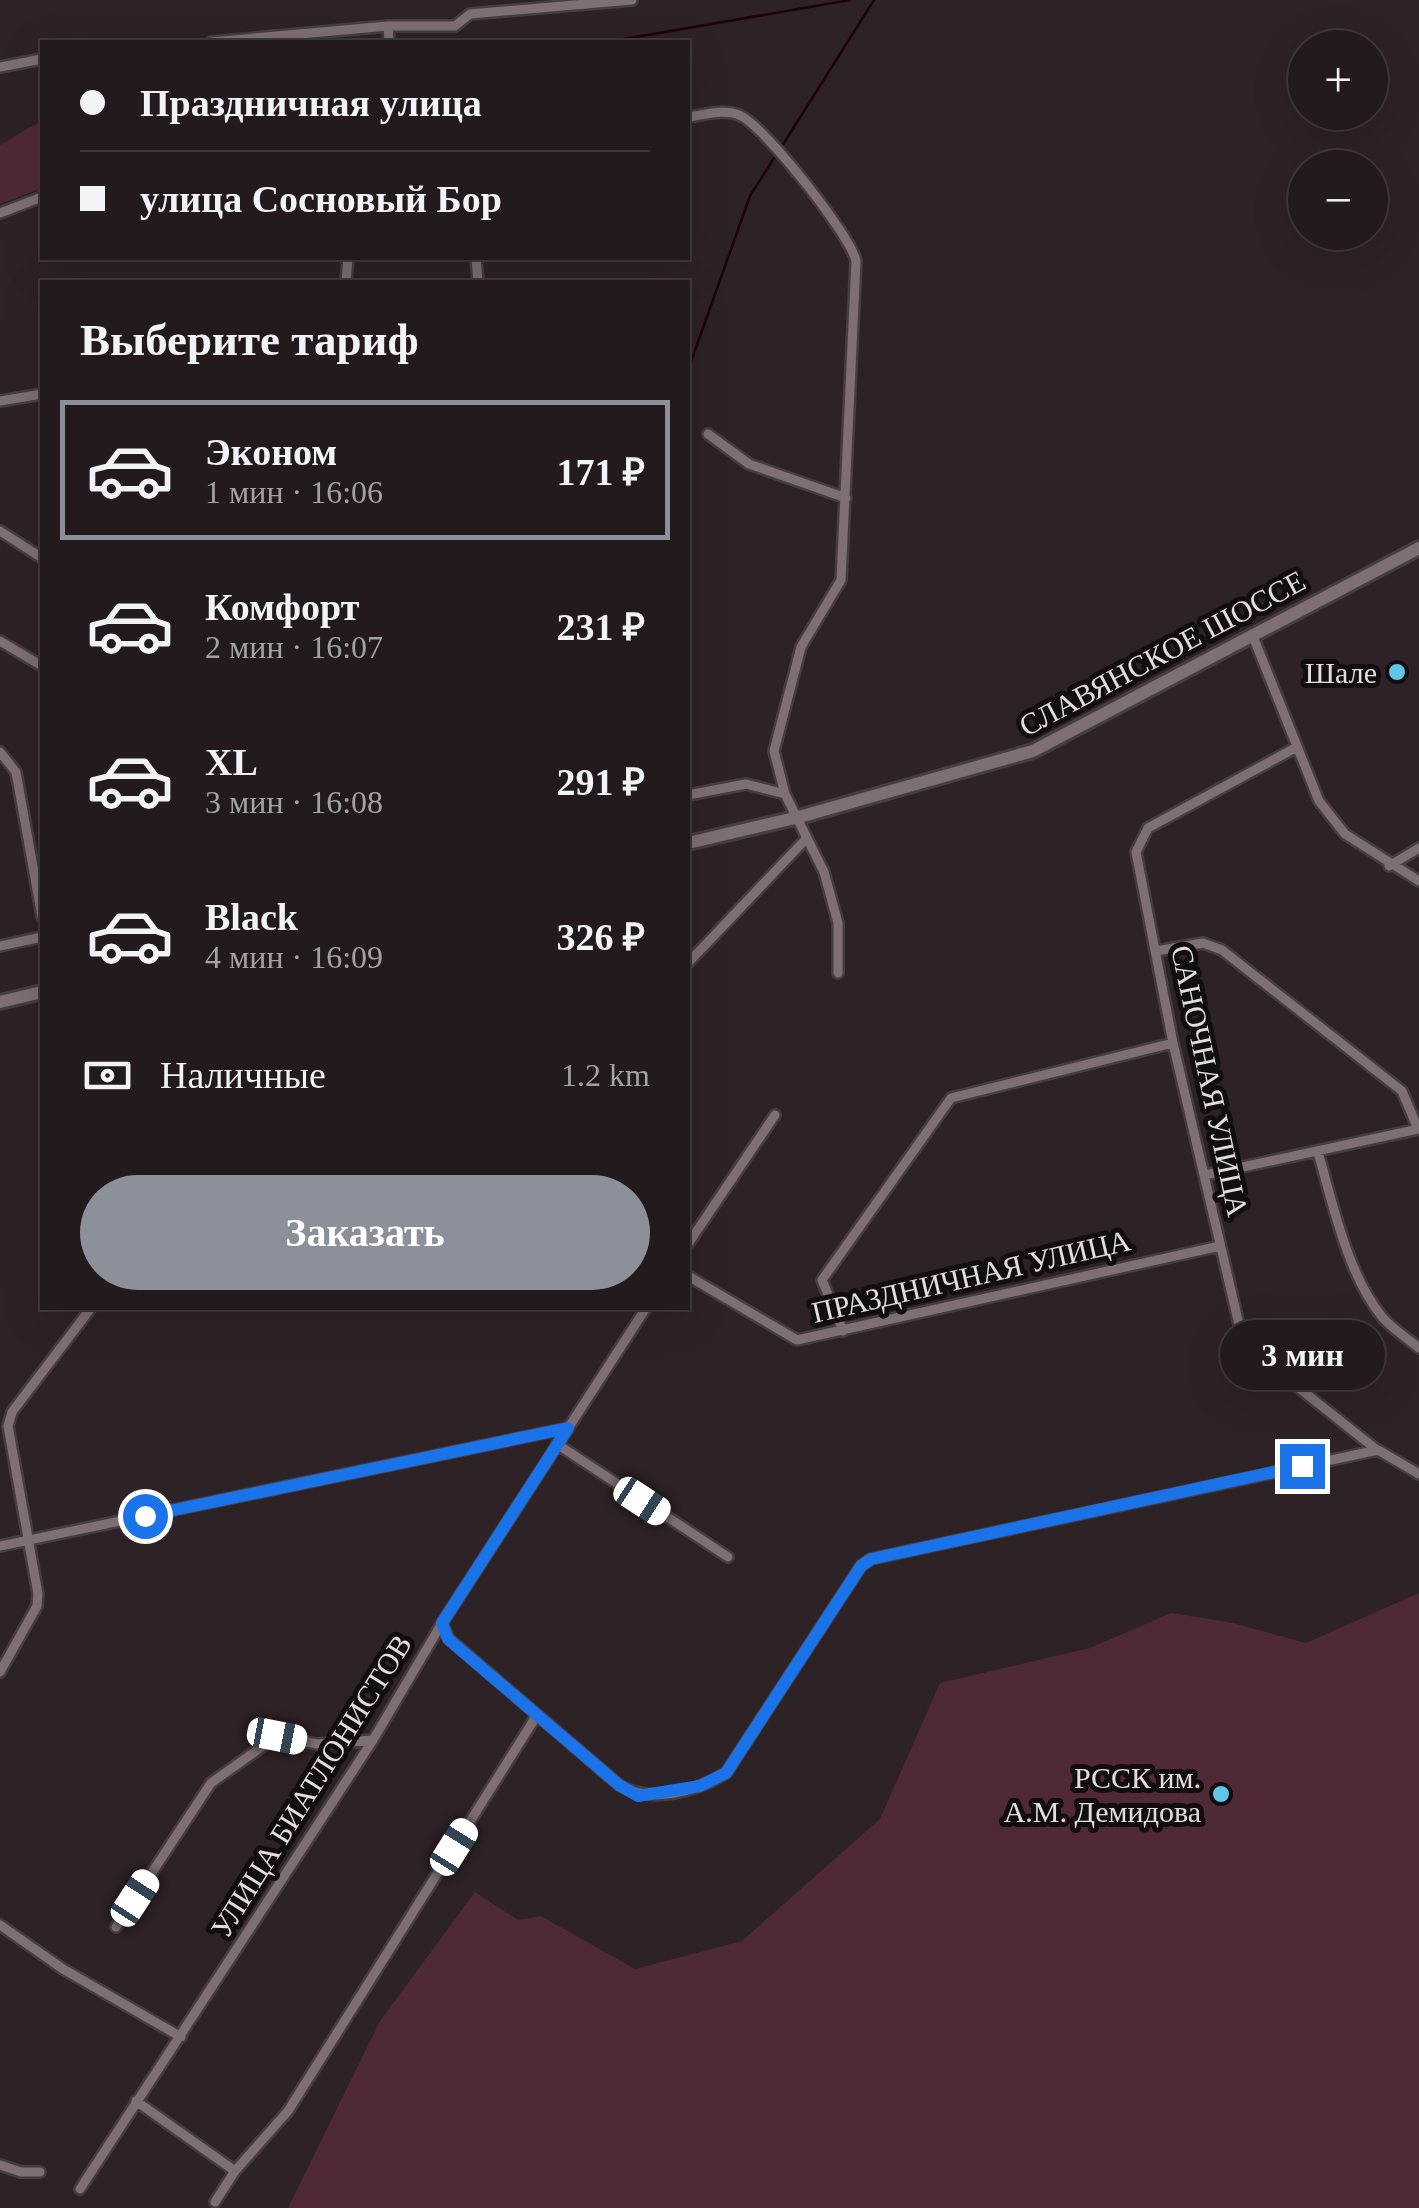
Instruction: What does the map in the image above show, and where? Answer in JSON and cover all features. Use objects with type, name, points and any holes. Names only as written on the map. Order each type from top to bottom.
[{"type":"main road","name":"СЛАВЯНСКОЕ ШОССЕ","points":[[690,843],[799,817],[1033,752],[1419,548]]},
{"type":"main road","points":[[0,1002],[40,992]]},
{"type":"street","points":[[470,0],[470,14]]},
{"type":"street","points":[[233,40],[388,26],[455,26],[470,14],[632,0]]},
{"type":"street","points":[[388,26],[388,40]]},
{"type":"street","points":[[0,67],[40,60]]},
{"type":"street","points":[[690,117],[728,112],[744,117],[853,247],[858,288],[841,580],[802,647],[774,750],[785,794],[824,872],[838,923],[838,973]]},
{"type":"street","points":[[0,213],[40,197]]},
{"type":"street","points":[[0,401],[40,394]]},
{"type":"street","points":[[708,434],[750,464],[846,498]]},
{"type":"street","points":[[0,531],[40,557]]},
{"type":"street","points":[[1252,634],[1319,801],[1345,834],[1419,882]]},
{"type":"street","points":[[0,641],[40,665]]},
{"type":"street","name":"САНОЧНАЯ УЛИЦА","points":[[1295,748],[1148,828],[1136,852],[1174,1043],[1246,1342],[1378,1450],[1419,1474]]},
{"type":"street","points":[[0,752],[16,772],[40,907]]},
{"type":"street","points":[[690,795],[746,784],[785,794]]},
{"type":"street","points":[[690,961],[805,840]]},
{"type":"street","points":[[1389,866],[1419,848]]},
{"type":"street","points":[[0,946],[40,937]]},
{"type":"street","points":[[1156,951],[1203,943],[1222,950],[1402,1091],[1419,1129],[1205,1175]]},
{"type":"street","points":[[844,1331],[822,1280],[951,1098],[1174,1043]]},
{"type":"street","points":[[690,1241],[776,1115]]},
{"type":"street","points":[[1318,1152],[1344,1244],[1372,1300],[1384,1319],[1419,1348]]},
{"type":"street","name":"ПРАЗДНИЧНАЯ УЛИЦА","points":[[690,1277],[797,1340],[1220,1246]]},
{"type":"street","points":[[0,1672],[37,1606],[30,1540],[8,1426],[12,1412],[89,1310]]},
{"type":"street","name":"УЛИЦА БИАТЛОНИСТОВ","points":[[80,2189],[645,1310]]},
{"type":"street","points":[[0,1546],[568,1428]]},
{"type":"street","points":[[556,1444],[728,1557]]},
{"type":"street","points":[[442,1623],[448,1639],[638,1796],[700,1786],[726,1773],[861,1566],[871,1559],[1378,1450]]},
{"type":"street","points":[[215,2202],[234,2170],[288,2111],[537,1715]]},
{"type":"street","points":[[116,1927],[218,1774],[277,1736],[317,1744],[372,1740]]},
{"type":"street","points":[[0,1926],[63,1969],[181,2037]]},
{"type":"street","points":[[136,2101],[234,2170]]},
{"type":"street","points":[[0,2165],[21,2172],[40,2172]]},
{"type":"shaded area","points":[[40,122],[40,189],[0,204],[0,145]]},
{"type":"shaded area","name":"РССК им. А.М. Демидова","points":[[1419,1593],[1419,2208],[288,2208],[380,2021],[475,1892],[518,1920],[541,1916],[635,1969],[742,1941],[880,1819],[940,1683],[1090,1648],[1171,1613],[1233,1623],[1306,1643]]},
{"type":"waterway","points":[[619,40],[850,0]]},
{"type":"waterway","points":[[782,146],[874,0]]},
{"type":"waterway","points":[[690,364],[750,196],[774,158]]},
{"type":"place","name":"Шале","points":[[1397,672]]},
{"type":"place","name":"РССК им. А.М. Демидова","points":[[1221,1794]]},
{"type":"route","points":[[145,1516],[568,1428],[442,1623],[448,1639],[591,1762],[619,1785],[647,1797],[700,1786],[726,1773],[861,1566],[871,1559],[1302,1466]]}]
